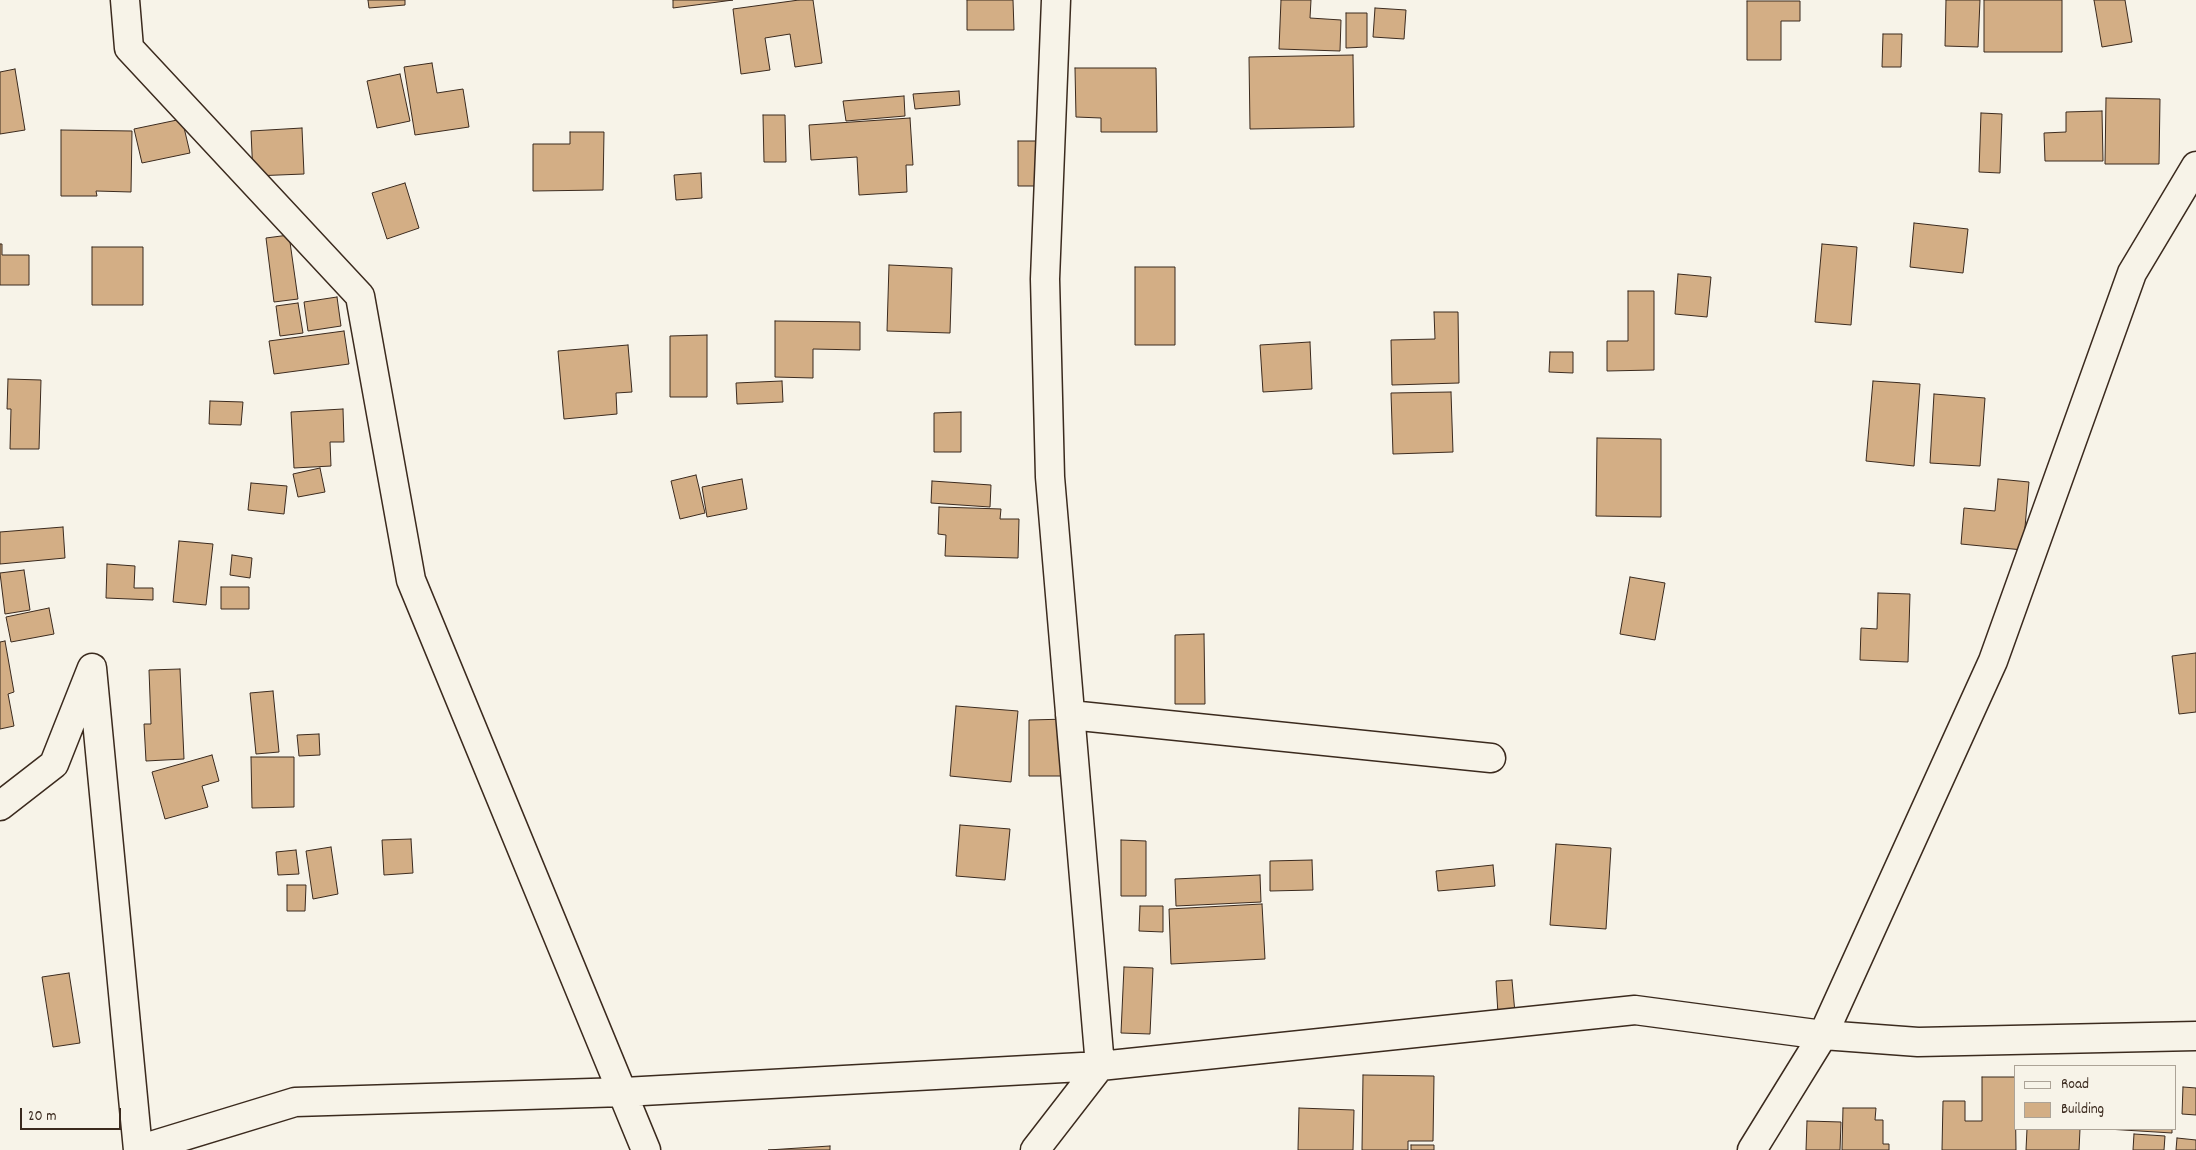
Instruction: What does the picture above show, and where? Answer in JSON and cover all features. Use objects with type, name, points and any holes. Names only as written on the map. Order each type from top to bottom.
[{"type":"street","points":[[125,0],[129,48],[360,296],[412,580],[624,1092],[646,1150]]},
{"type":"street","points":[[1035,1150],[1100,1066],[1050,477],[1045,279],[1056,0]]},
{"type":"street","points":[[1752,1150],[1823,1035],[1993,661],[2132,273],[2196,166]]},
{"type":"street","points":[[0,806],[54,764],[92,668],[138,1150],[295,1102],[624,1092],[1100,1066],[1635,1010],[1823,1035],[1918,1042],[2196,1036]]},
{"type":"street","points":[[1070,715],[1491,758]]},
{"type":"building","points":[[368,0],[405,0],[405,5],[369,8]]},
{"type":"building","points":[[673,0],[733,0],[673,8]]},
{"type":"building","points":[[799,0],[813,0],[822,63],[795,67],[790,34],[765,38],[770,70],[741,74],[733,9]]},
{"type":"building","points":[[967,0],[1013,0],[1014,30],[967,30]]},
{"type":"building","points":[[1281,0],[1311,0],[1310,18],[1341,20],[1340,51],[1279,49]]},
{"type":"building","points":[[1946,0],[1980,0],[1978,47],[1945,46]]},
{"type":"building","points":[[1984,0],[2062,0],[2062,52],[1984,52]]},
{"type":"building","points":[[2094,0],[2125,0],[2132,42],[2102,47]]},
{"type":"building","points":[[1747,1],[1800,1],[1800,21],[1781,21],[1781,60],[1747,60]]},
{"type":"building","points":[[1375,8],[1406,10],[1404,39],[1373,37]]},
{"type":"building","points":[[1346,13],[1367,13],[1367,47],[1346,48]]},
{"type":"building","points":[[1883,34],[1902,34],[1901,67],[1882,67]]},
{"type":"building","points":[[1353,55],[1354,127],[1250,129],[1249,57]]},
{"type":"building","points":[[432,63],[437,93],[463,89],[469,127],[415,135],[404,67]]},
{"type":"building","points":[[1075,68],[1156,68],[1157,132],[1101,132],[1101,118],[1076,117]]},
{"type":"building","points":[[15,69],[25,130],[0,134],[0,72]]},
{"type":"building","points":[[400,74],[410,121],[377,128],[367,81]]},
{"type":"building","points":[[959,91],[960,105],[915,109],[913,94]]},
{"type":"building","points":[[904,96],[905,116],[846,121],[843,101]]},
{"type":"building","points":[[2106,98],[2160,99],[2159,164],[2105,164]]},
{"type":"building","points":[[2102,111],[2103,161],[2045,161],[2044,133],[2066,132],[2066,112]]},
{"type":"building","points":[[1981,113],[2002,114],[2000,173],[1979,172]]},
{"type":"building","points":[[763,115],[785,115],[786,162],[764,162]]},
{"type":"building","points":[[910,118],[913,165],[906,165],[907,192],[859,195],[857,157],[811,160],[809,125]]},
{"type":"building","points":[[182,119],[190,153],[142,163],[134,129]]},
{"type":"building","points":[[302,128],[304,174],[253,176],[251,131]]},
{"type":"building","points":[[61,130],[132,131],[131,192],[96,191],[97,196],[61,196]]},
{"type":"building","points":[[570,132],[604,132],[603,190],[533,191],[533,144],[570,144]]},
{"type":"building","points":[[1018,141],[1039,141],[1038,186],[1018,186]]},
{"type":"building","points":[[701,173],[702,198],[676,200],[674,175]]},
{"type":"building","points":[[405,183],[419,228],[387,239],[372,193]]},
{"type":"building","points":[[1914,223],[1968,229],[1963,273],[1910,267]]},
{"type":"building","points":[[289,235],[298,299],[274,302],[266,238]]},
{"type":"building","points":[[0,244],[2,244],[2,255],[29,255],[29,285],[0,285]]},
{"type":"building","points":[[1822,244],[1857,247],[1851,325],[1815,322]]},
{"type":"building","points":[[92,247],[143,247],[143,305],[92,305]]},
{"type":"building","points":[[889,265],[952,268],[950,333],[887,331]]},
{"type":"building","points":[[1135,267],[1175,267],[1175,345],[1135,345]]},
{"type":"building","points":[[1678,274],[1711,277],[1707,317],[1675,314]]},
{"type":"building","points":[[1628,291],[1654,291],[1654,370],[1607,371],[1607,341],[1628,341]]},
{"type":"building","points":[[337,297],[341,326],[308,331],[304,302]]},
{"type":"building","points":[[298,303],[303,333],[280,336],[276,306]]},
{"type":"building","points":[[1434,312],[1458,312],[1459,383],[1392,385],[1391,340],[1435,339]]},
{"type":"building","points":[[775,321],[860,322],[860,350],[813,349],[813,378],[775,377]]},
{"type":"building","points":[[344,331],[349,364],[274,374],[269,341]]},
{"type":"building","points":[[707,335],[707,397],[670,397],[670,336]]},
{"type":"building","points":[[1310,342],[1312,389],[1263,392],[1260,345]]},
{"type":"building","points":[[628,345],[632,392],[616,393],[617,414],[564,419],[558,351]]},
{"type":"building","points":[[1550,352],[1573,352],[1573,373],[1549,372]]},
{"type":"building","points":[[8,379],[41,380],[39,449],[10,449],[11,409],[7,409]]},
{"type":"building","points":[[782,381],[783,402],[737,404],[736,383]]},
{"type":"building","points":[[1873,381],[1920,384],[1914,466],[1866,461]]},
{"type":"building","points":[[1451,392],[1453,452],[1393,454],[1391,393]]},
{"type":"building","points":[[1934,394],[1985,398],[1980,466],[1930,463]]},
{"type":"building","points":[[210,401],[243,402],[241,425],[209,424]]},
{"type":"building","points":[[343,409],[344,442],[330,442],[331,466],[294,468],[291,412]]},
{"type":"building","points":[[961,412],[961,452],[934,452],[934,413]]},
{"type":"building","points":[[1597,438],[1661,439],[1661,517],[1596,516]]},
{"type":"building","points":[[320,468],[325,492],[298,497],[293,474]]},
{"type":"building","points":[[696,475],[705,513],[680,519],[671,481]]},
{"type":"building","points":[[742,479],[747,509],[707,517],[702,487]]},
{"type":"building","points":[[1998,479],[2029,482],[2023,550],[1961,544],[1964,508],[1995,511]]},
{"type":"building","points":[[932,481],[991,485],[990,507],[931,503]]},
{"type":"building","points":[[251,483],[287,486],[284,514],[248,510]]},
{"type":"building","points":[[939,507],[1001,509],[1000,519],[1019,519],[1018,558],[945,556],[946,535],[938,534]]},
{"type":"building","points":[[63,527],[65,558],[0,564],[0,532]]},
{"type":"building","points":[[179,541],[213,544],[206,605],[173,602]]},
{"type":"building","points":[[232,555],[252,558],[250,578],[230,575]]},
{"type":"building","points":[[107,564],[135,566],[134,588],[153,588],[153,600],[106,598]]},
{"type":"building","points":[[24,570],[30,610],[5,614],[0,573]]},
{"type":"building","points":[[1630,577],[1665,583],[1655,640],[1620,634]]},
{"type":"building","points":[[221,587],[249,587],[249,609],[221,609]]},
{"type":"building","points":[[1878,593],[1910,594],[1908,662],[1860,660],[1861,628],[1877,629]]},
{"type":"building","points":[[49,608],[54,634],[11,642],[6,617]]},
{"type":"building","points":[[1204,634],[1205,704],[1175,704],[1175,635]]},
{"type":"building","points":[[5,641],[14,692],[8,694],[14,726],[0,729],[0,642]]},
{"type":"building","points":[[2196,653],[2196,712],[2179,714],[2172,656]]},
{"type":"building","points":[[180,669],[184,759],[146,761],[144,724],[151,724],[149,670]]},
{"type":"building","points":[[273,691],[279,752],[256,754],[250,693]]},
{"type":"building","points":[[956,706],[1018,711],[1011,782],[950,776]]},
{"type":"building","points":[[1068,719],[1068,776],[1029,776],[1029,720]]},
{"type":"building","points":[[319,734],[320,755],[299,756],[297,735]]},
{"type":"building","points":[[212,755],[219,781],[202,786],[208,807],[165,819],[152,772]]},
{"type":"building","points":[[251,757],[294,757],[294,807],[252,808]]},
{"type":"building","points":[[960,825],[1010,829],[1005,880],[956,876]]},
{"type":"building","points":[[411,839],[413,873],[384,875],[382,840]]},
{"type":"building","points":[[1121,840],[1146,841],[1146,896],[1121,896]]},
{"type":"building","points":[[1556,844],[1611,848],[1606,929],[1550,925]]},
{"type":"building","points":[[331,847],[338,894],[313,899],[306,851]]},
{"type":"building","points":[[296,850],[299,874],[278,875],[276,852]]},
{"type":"building","points":[[1312,860],[1313,890],[1270,891],[1270,861]]},
{"type":"building","points":[[1493,865],[1495,886],[1438,891],[1436,871]]},
{"type":"building","points":[[1260,875],[1261,902],[1176,906],[1175,879]]},
{"type":"building","points":[[287,885],[306,885],[305,911],[287,911]]},
{"type":"building","points":[[1262,904],[1265,959],[1171,964],[1169,909]]},
{"type":"building","points":[[1140,906],[1163,906],[1163,932],[1139,931]]},
{"type":"building","points":[[1124,967],[1153,968],[1150,1034],[1121,1033]]},
{"type":"building","points":[[69,973],[80,1043],[53,1047],[42,977]]},
{"type":"building","points":[[1512,980],[1515,1013],[1498,1014],[1496,981]]},
{"type":"building","points":[[1363,1075],[1434,1076],[1433,1141],[1408,1141],[1408,1150],[1362,1150]]},
{"type":"building","points":[[1982,1077],[2014,1077],[2016,1150],[1942,1150],[1943,1101],[1965,1101],[1965,1121],[1982,1121]]},
{"type":"building","points":[[2183,1087],[2196,1088],[2196,1115],[2182,1114]]},
{"type":"building","points":[[1299,1108],[1354,1110],[1353,1150],[1298,1150]]},
{"type":"building","points":[[1843,1108],[1876,1108],[1875,1120],[1883,1120],[1883,1144],[1889,1144],[1889,1150],[1842,1150]]},
{"type":"building","points":[[1807,1121],[1841,1122],[1840,1150],[1806,1150]]},
{"type":"building","points":[[2027,1130],[2080,1130],[2079,1150],[2026,1150]]},
{"type":"building","points":[[2123,1130],[2172,1130],[2172,1133]]},
{"type":"building","points":[[2134,1134],[2165,1136],[2164,1150],[2133,1150]]},
{"type":"building","points":[[2177,1138],[2196,1140],[2196,1150],[2176,1150]]},
{"type":"building","points":[[1411,1145],[1434,1145],[1434,1150],[1411,1150]]},
{"type":"building","points":[[830,1146],[830,1150],[768,1150]]}]
